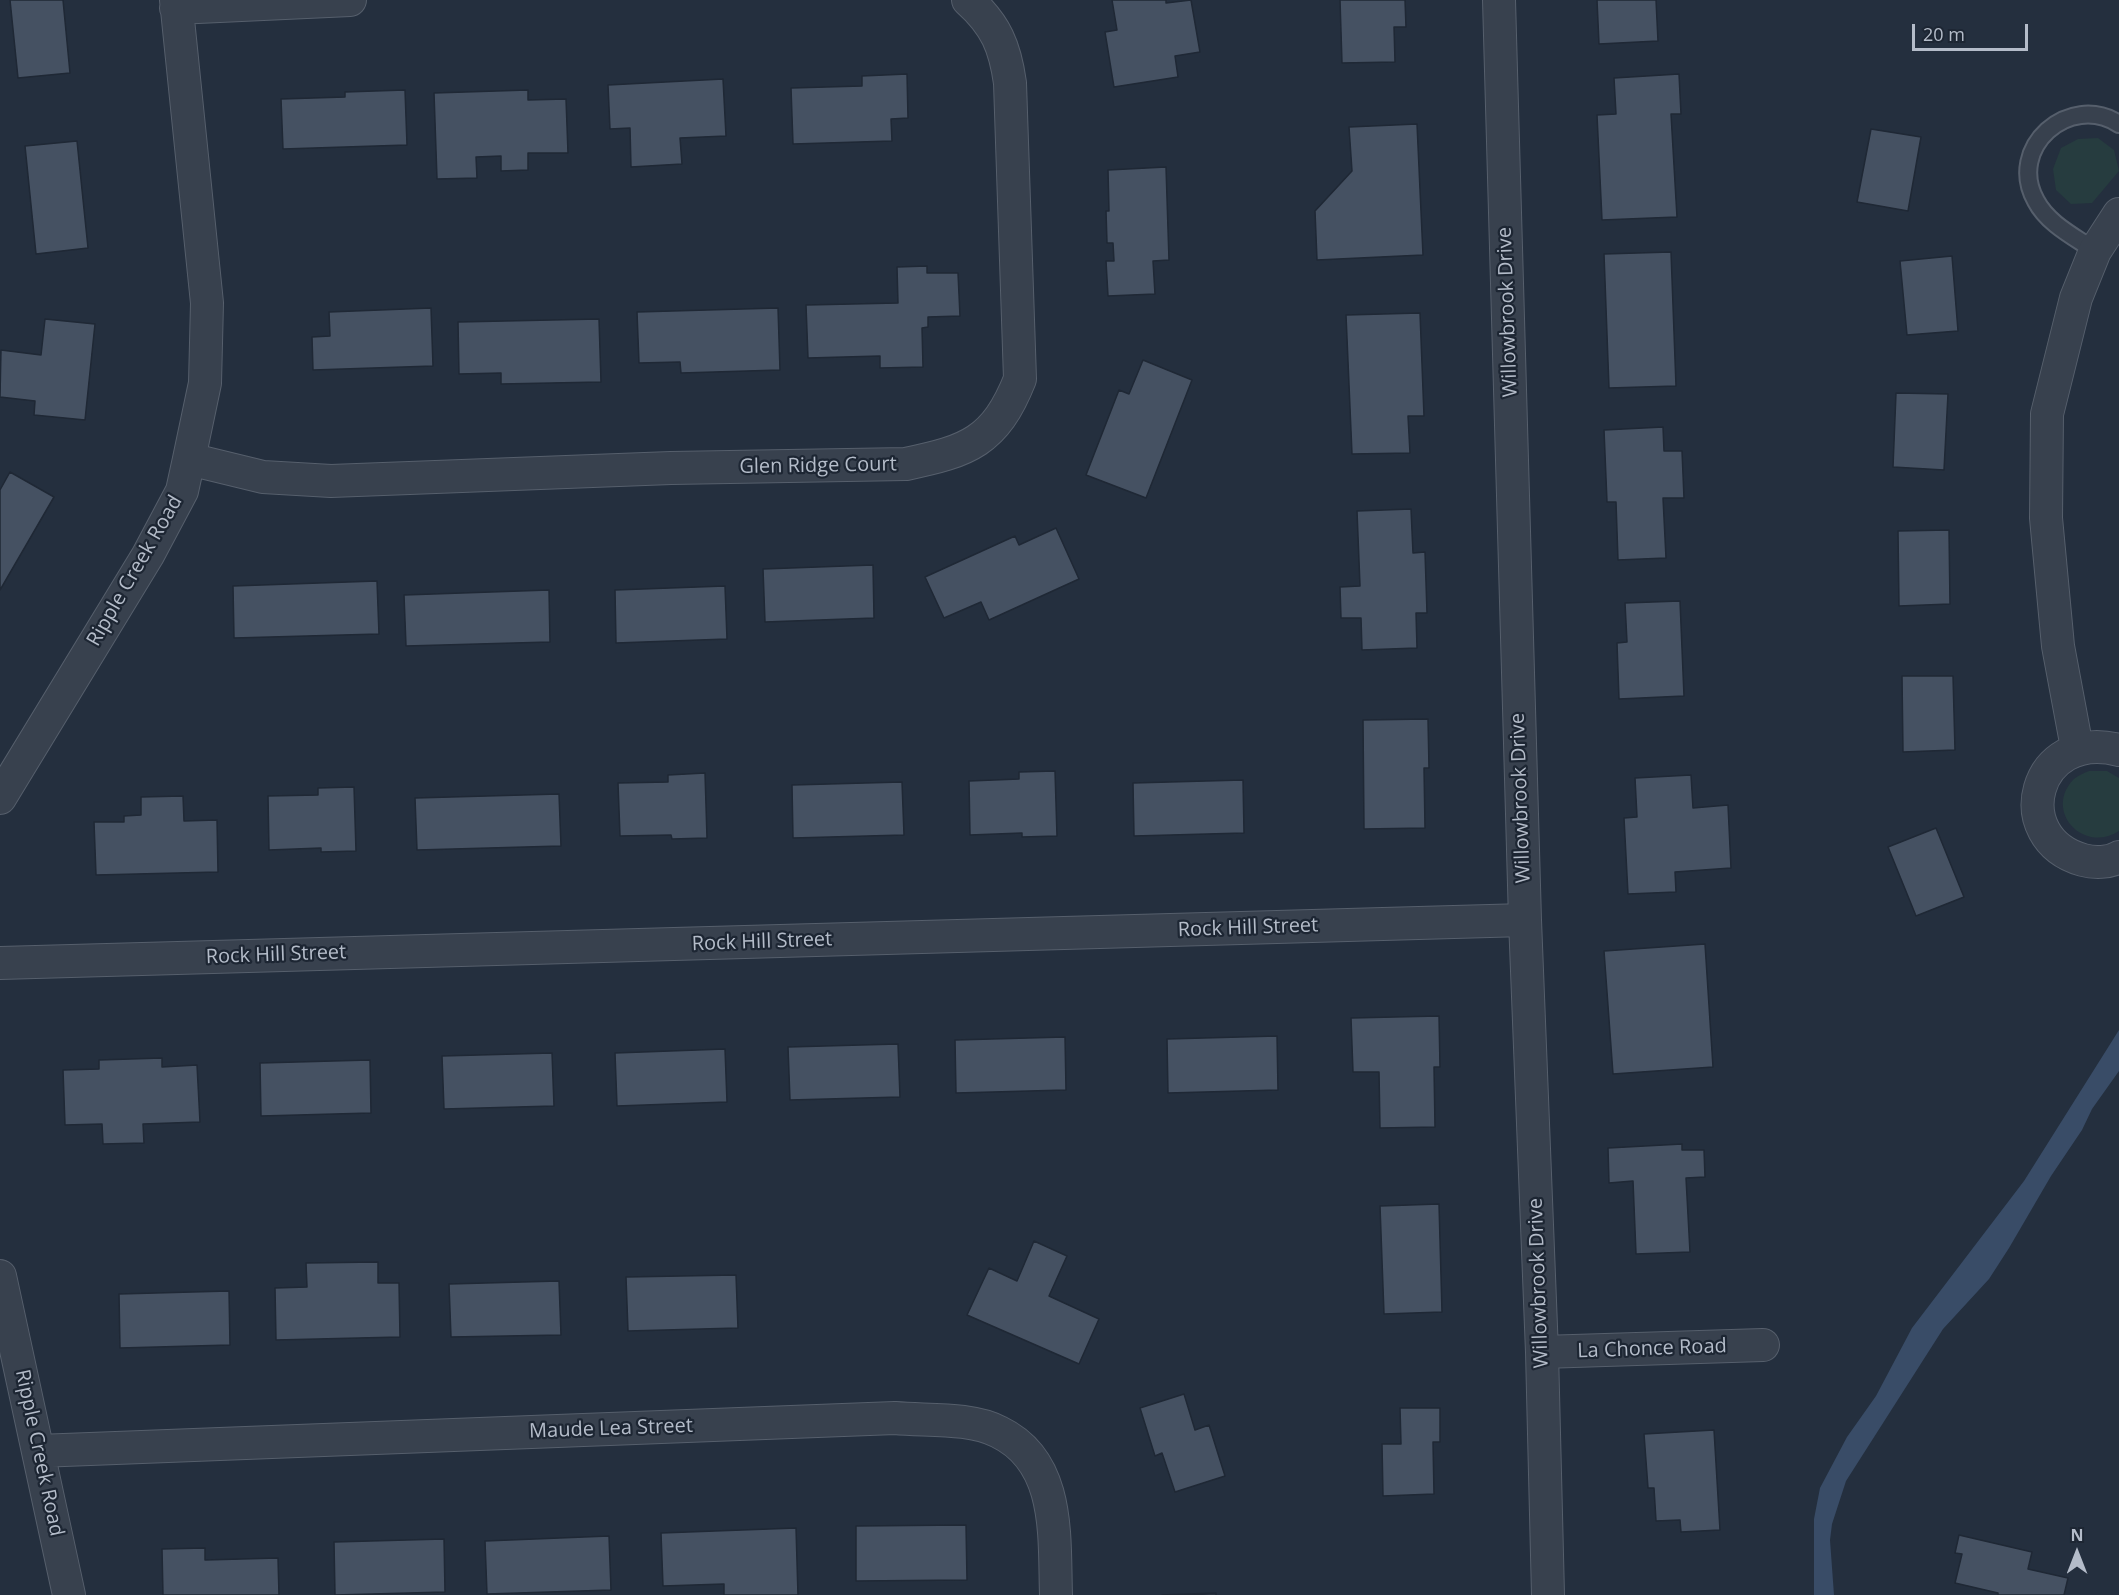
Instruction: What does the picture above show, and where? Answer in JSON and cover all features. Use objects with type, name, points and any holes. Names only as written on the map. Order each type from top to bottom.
[{"type":"street","points":[[176,4],[350,0]]},
{"type":"street","name":"Glen Ridge Court","points":[[189,459],[263,477],[331,481],[671,468],[906,464],[941,456],[974,444],[994,426],[1010,405],[1020,379],[1010,83],[1005,50],[985,15],[968,0]]},
{"type":"street","name":"Willowbrook Drive","points":[[1499,0],[1524,920],[1542,1352],[1548,1595]]},
{"type":"street","name":"Ripple Creek Road","points":[[0,798],[148,555],[182,491],[205,383],[207,303],[176,4]]},
{"type":"street","points":[[2078,748],[2058,646],[2051,576],[2046,518],[2047,414],[2076,298],[2095,251],[2119,214]]},
{"type":"street","points":[[2119,750],[2100,745],[2078,748],[2058,759],[2043,778],[2037,800],[2040,822],[2052,842],[2070,856],[2092,863],[2119,857]]},
{"type":"street","name":"Rock Hill Street","points":[[0,963],[1524,920]]},
{"type":"street","name":"Ripple Creek Road","points":[[0,1276],[69,1595]]},
{"type":"street","name":"La Chonce Road","points":[[1542,1352],[1763,1345]]},
{"type":"street","name":"Maude Lea Street","points":[[38,1451],[895,1418],[970,1424],[999,1431],[1025,1450],[1046,1480],[1054,1521],[1056,1595]]},
{"type":"lane","points":[[2095,251],[2051,220],[2036,202],[2027,182],[2028,162],[2037,142],[2058,122],[2080,114],[2108,116],[2119,123]]},
{"type":"green space","points":[[2098,138],[2114,150],[2119,171],[2092,203],[2071,204],[2056,190],[2053,169],[2061,148],[2078,139]]},
{"type":"green space","points":[[2089,771],[2107,771],[2119,778],[2119,831],[2105,837],[2093,837],[2081,833],[2065,816],[2063,804],[2065,792],[2073,780]]},
{"type":"water","points":[[2119,1030],[2119,1071],[2092,1109],[2082,1130],[2051,1176],[1989,1279],[1943,1329],[1846,1481],[1832,1524],[1830,1540],[1834,1595],[1814,1595],[1814,1519],[1820,1488],[1847,1437],[1876,1396],[1912,1328],[2024,1181]]},
{"type":"building","points":[[10,0],[63,0],[70,73],[18,78]]},
{"type":"building","points":[[1112,0],[1166,0],[1166,3],[1191,0],[1200,52],[1175,56],[1178,77],[1114,87],[1105,32],[1117,30]]},
{"type":"building","points":[[1340,0],[1405,0],[1406,27],[1394,27],[1395,62],[1342,63]]},
{"type":"building","points":[[1597,0],[1656,0],[1658,41],[1599,44]]},
{"type":"building","points":[[907,74],[908,118],[891,119],[892,141],[793,144],[791,88],[862,86],[862,76]]},
{"type":"building","points":[[1679,74],[1681,114],[1671,114],[1677,217],[1602,220],[1597,115],[1616,114],[1614,78]]},
{"type":"building","points":[[723,79],[726,136],[680,138],[682,164],[631,167],[630,128],[610,129],[608,85]]},
{"type":"building","points":[[405,90],[407,145],[283,149],[281,99],[345,97],[345,92]]},
{"type":"building","points":[[528,90],[528,100],[566,99],[568,153],[528,153],[528,170],[501,171],[501,156],[476,157],[477,178],[437,179],[434,93]]},
{"type":"building","points":[[1417,124],[1423,255],[1317,260],[1315,211],[1352,171],[1349,127]]},
{"type":"building","points":[[1871,129],[1921,137],[1908,211],[1857,202]]},
{"type":"building","points":[[77,141],[88,248],[36,254],[25,146]]},
{"type":"building","points":[[1166,167],[1169,260],[1153,261],[1155,294],[1108,296],[1106,261],[1114,261],[1113,243],[1107,243],[1108,170]]},
{"type":"building","points":[[1671,252],[1676,386],[1609,388],[1604,254]]},
{"type":"building","points":[[1952,256],[1958,331],[1907,335],[1900,261]]},
{"type":"building","points":[[927,266],[927,273],[958,273],[960,316],[928,317],[928,327],[922,328],[923,367],[880,368],[880,356],[808,358],[806,305],[898,303],[897,267]]},
{"type":"building","points":[[431,308],[433,366],[313,370],[312,337],[330,336],[329,312]]},
{"type":"building","points":[[778,308],[780,370],[681,373],[680,362],[639,363],[637,312]]},
{"type":"building","points":[[1420,313],[1424,416],[1408,416],[1410,453],[1352,454],[1346,315]]},
{"type":"building","points":[[45,319],[95,324],[85,420],[34,415],[35,401],[0,397],[1,350],[41,355]]},
{"type":"building","points":[[599,319],[601,382],[501,384],[501,373],[459,374],[458,322]]},
{"type":"building","points":[[1143,360],[1192,380],[1146,498],[1086,475],[1119,390],[1129,394]]},
{"type":"building","points":[[1896,393],[1948,394],[1944,470],[1893,467]]},
{"type":"building","points":[[1663,427],[1664,451],[1682,451],[1684,498],[1663,498],[1666,558],[1618,560],[1616,502],[1607,502],[1604,430]]},
{"type":"building","points":[[10,472],[54,497],[0,590],[0,490]]},
{"type":"building","points":[[1411,509],[1413,553],[1425,552],[1427,613],[1416,613],[1417,648],[1362,650],[1361,618],[1341,618],[1340,587],[1360,586],[1357,511]]},
{"type":"building","points":[[1056,528],[1079,579],[989,620],[981,602],[944,618],[925,577],[1015,536],[1019,545]]},
{"type":"building","points":[[1949,530],[1950,604],[1899,606],[1898,531]]},
{"type":"building","points":[[873,565],[874,618],[765,622],[763,569]]},
{"type":"building","points":[[377,581],[379,634],[234,638],[233,586]]},
{"type":"building","points":[[725,586],[727,639],[616,643],[615,590]]},
{"type":"building","points":[[549,590],[550,642],[406,646],[404,595]]},
{"type":"building","points":[[1680,601],[1684,696],[1619,699],[1617,643],[1627,642],[1625,603]]},
{"type":"building","points":[[1902,676],[1953,676],[1955,750],[1903,752]]},
{"type":"building","points":[[1428,719],[1429,768],[1424,768],[1425,828],[1364,829],[1363,720]]},
{"type":"building","points":[[1055,771],[1057,836],[1022,837],[1022,833],[970,835],[969,781],[1019,779],[1019,772]]},
{"type":"building","points":[[705,773],[707,838],[672,839],[671,835],[620,836],[618,783],[668,782],[668,775]]},
{"type":"building","points":[[1691,775],[1693,808],[1728,805],[1731,868],[1675,872],[1676,892],[1628,894],[1624,818],[1637,817],[1635,778]]},
{"type":"building","points":[[1243,780],[1244,833],[1134,836],[1133,783]]},
{"type":"building","points":[[902,782],[904,835],[793,838],[792,785]]},
{"type":"building","points":[[354,787],[356,851],[321,852],[321,848],[269,850],[268,796],[318,795],[318,788]]},
{"type":"building","points":[[559,794],[561,846],[417,850],[415,798]]},
{"type":"building","points":[[183,796],[184,821],[217,820],[218,872],[96,875],[94,822],[124,822],[124,816],[141,815],[141,797]]},
{"type":"building","points":[[1936,828],[1964,897],[1916,916],[1888,847]]},
{"type":"building","points":[[1705,944],[1713,1067],[1613,1074],[1604,951]]},
{"type":"building","points":[[1439,1016],[1440,1067],[1434,1067],[1435,1127],[1380,1128],[1379,1072],[1353,1072],[1351,1018]]},
{"type":"building","points":[[1277,1036],[1278,1090],[1168,1093],[1167,1039]]},
{"type":"building","points":[[1065,1037],[1066,1090],[956,1093],[955,1040]]},
{"type":"building","points":[[898,1044],[900,1097],[790,1100],[788,1047]]},
{"type":"building","points":[[725,1049],[727,1102],[617,1106],[615,1053]]},
{"type":"building","points":[[552,1053],[554,1106],[444,1109],[442,1056]]},
{"type":"building","points":[[162,1058],[162,1067],[197,1065],[200,1122],[143,1124],[144,1143],[103,1144],[102,1124],[65,1125],[63,1070],[99,1069],[99,1060]]},
{"type":"building","points":[[370,1060],[371,1113],[261,1116],[260,1063]]},
{"type":"building","points":[[1682,1144],[1682,1150],[1704,1150],[1705,1177],[1686,1178],[1690,1252],[1636,1254],[1633,1181],[1609,1183],[1608,1148]]},
{"type":"building","points":[[1439,1204],[1442,1312],[1384,1314],[1380,1206]]},
{"type":"building","points":[[1034,1241],[1067,1256],[1049,1296],[1099,1319],[1079,1364],[967,1315],[989,1268],[1017,1281]]},
{"type":"building","points":[[378,1262],[378,1283],[399,1283],[400,1337],[276,1340],[275,1288],[307,1287],[306,1263]]},
{"type":"building","points":[[736,1275],[738,1328],[628,1331],[626,1277]]},
{"type":"building","points":[[559,1281],[561,1335],[451,1337],[449,1284]]},
{"type":"building","points":[[229,1291],[230,1345],[120,1348],[119,1294]]},
{"type":"building","points":[[1184,1394],[1195,1430],[1209,1425],[1225,1476],[1175,1492],[1162,1453],[1155,1456],[1140,1408]]},
{"type":"building","points":[[1400,1408],[1440,1408],[1440,1442],[1433,1442],[1434,1494],[1383,1496],[1382,1444],[1401,1444]]},
{"type":"building","points":[[1714,1430],[1720,1530],[1681,1532],[1680,1520],[1656,1521],[1654,1488],[1648,1488],[1644,1434]]},
{"type":"building","points":[[966,1525],[967,1580],[856,1581],[856,1526]]},
{"type":"building","points":[[796,1528],[798,1595],[724,1595],[724,1584],[663,1586],[661,1533]]},
{"type":"building","points":[[1959,1535],[2032,1552],[2028,1569],[2068,1578],[2064,1595],[1998,1595],[1998,1593],[1955,1583],[1962,1554],[1955,1553]]},
{"type":"building","points":[[609,1536],[611,1590],[487,1594],[485,1541]]},
{"type":"building","points":[[444,1539],[445,1592],[335,1595],[334,1542]]},
{"type":"building","points":[[205,1548],[205,1560],[278,1558],[279,1595],[163,1595],[162,1549]]},
{"type":"building","points":[[1216,1593],[1216,1595],[1162,1595]]}]
